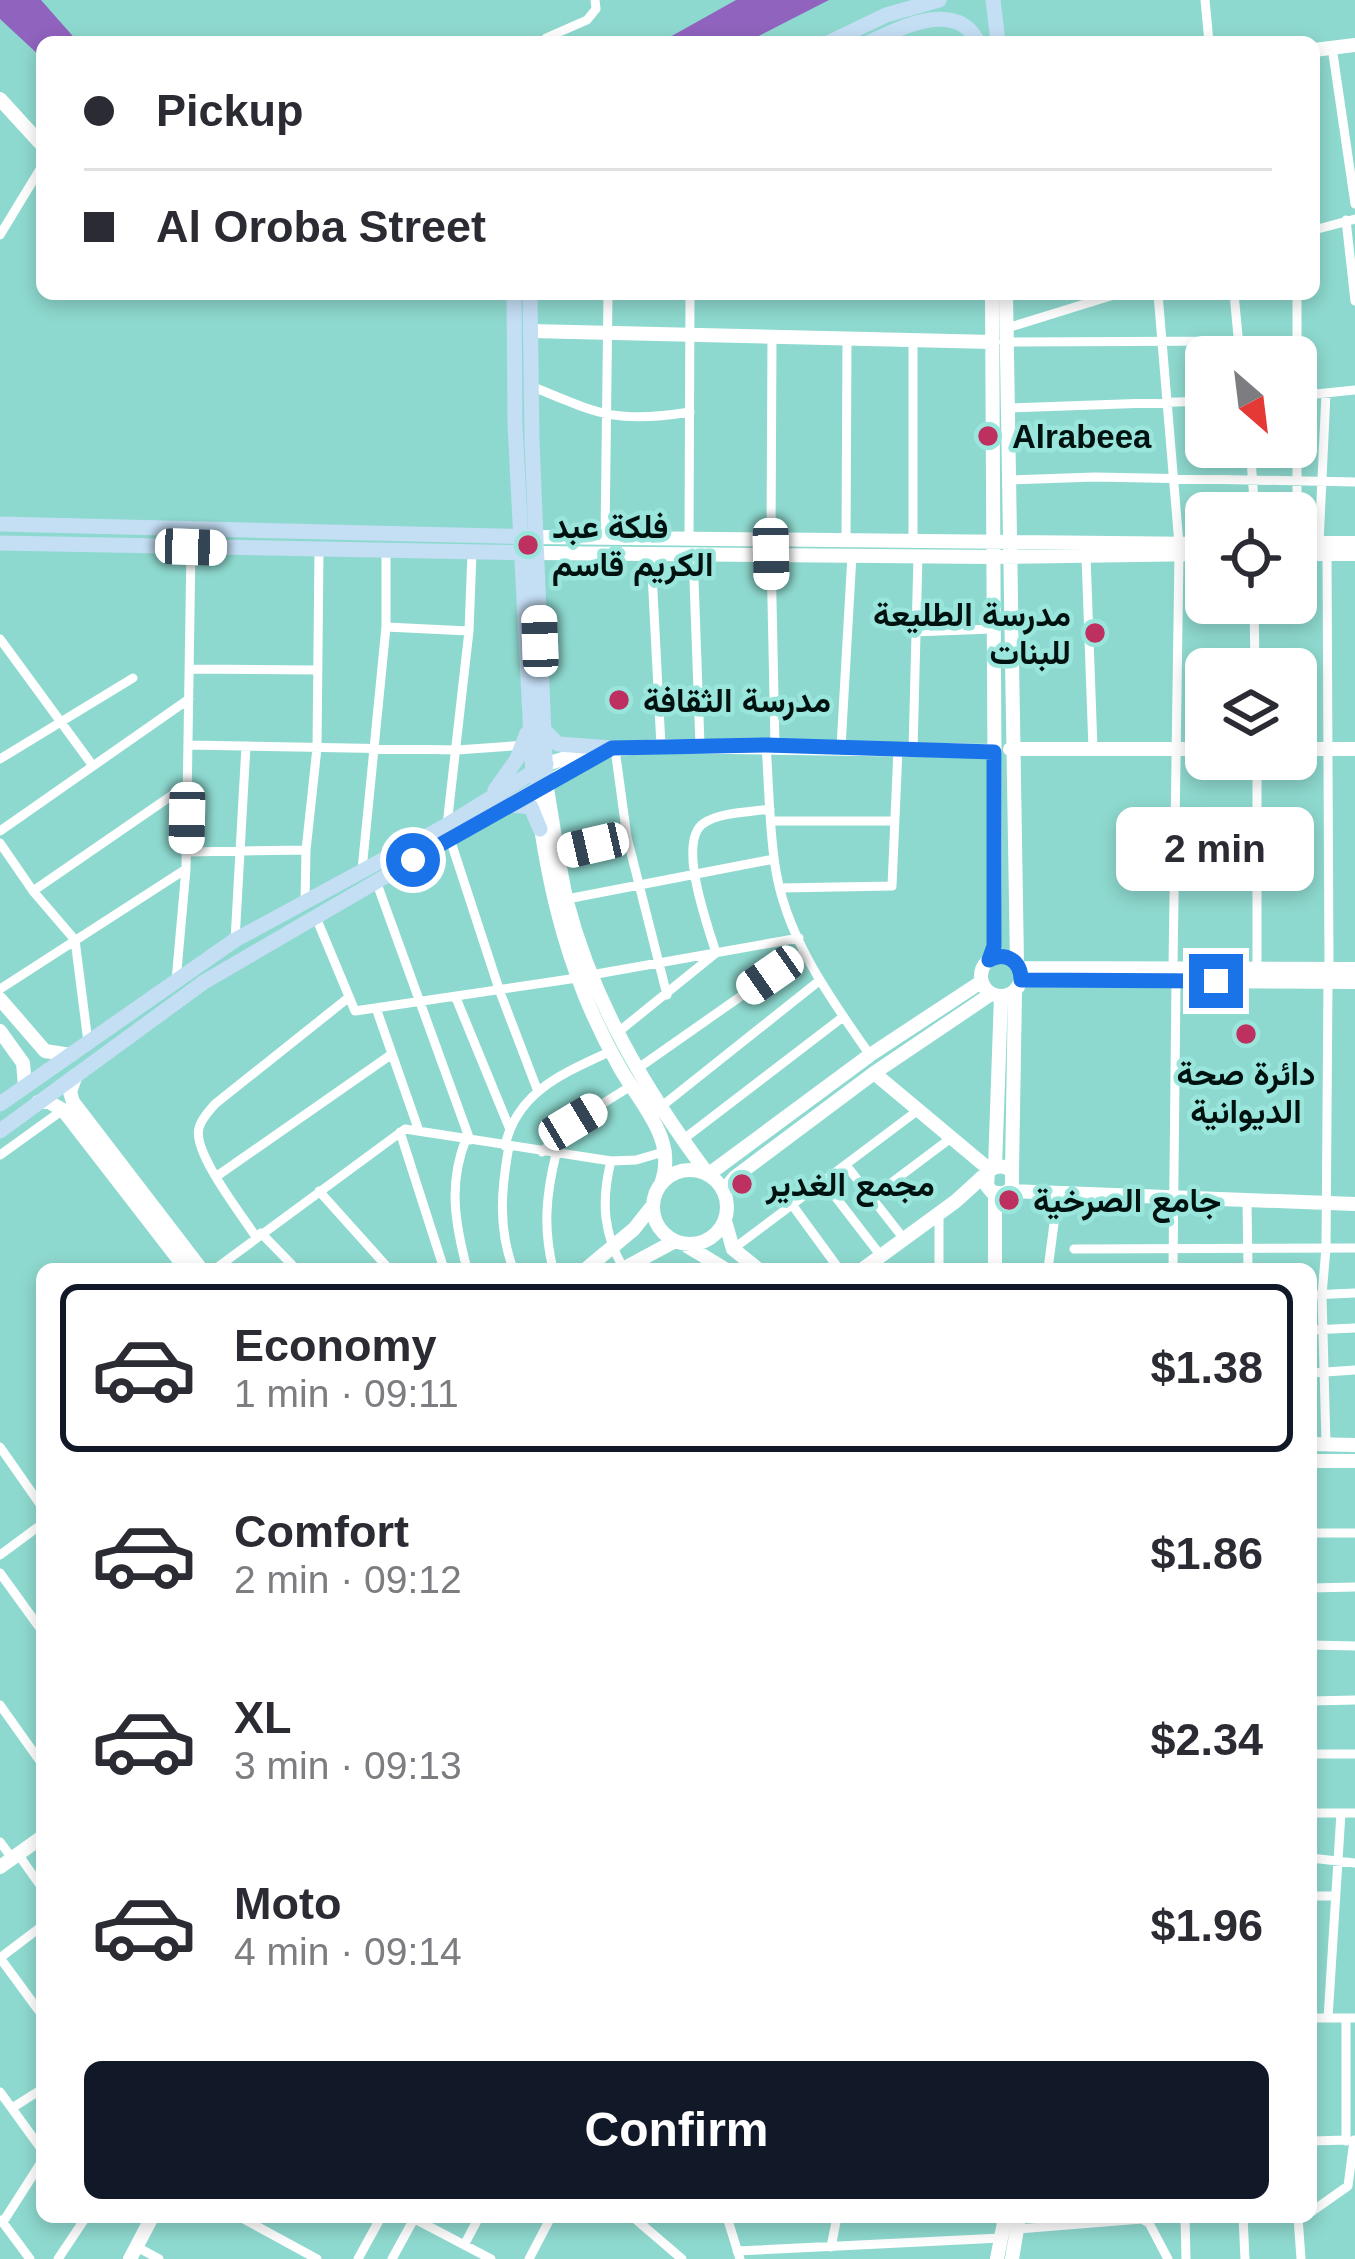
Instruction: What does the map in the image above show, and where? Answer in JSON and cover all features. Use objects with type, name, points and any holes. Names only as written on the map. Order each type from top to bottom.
[{"type":"main road","points":[[843,36],[898,10],[939,0]]},
{"type":"main road","points":[[993,0],[997,36]]},
{"type":"main road","points":[[883,36],[919,19],[938,17],[962,22],[975,36]]},
{"type":"main road","points":[[514,300],[540,777]]},
{"type":"main road","points":[[529,545],[530,300]]},
{"type":"main road","points":[[0,524],[529,545]]},
{"type":"main road","points":[[0,544],[472,552],[529,545]]},
{"type":"main road","points":[[21,1115],[7,1112],[3,1101],[236,940],[376,881],[448,832],[510,772],[537,724]]},
{"type":"main road","points":[[537,724],[558,744],[613,748]]},
{"type":"main road","points":[[527,745],[540,777]]},
{"type":"main road","points":[[479,806],[540,777]]},
{"type":"main road","points":[[503,808],[540,777]]},
{"type":"main road","points":[[0,1131],[362,870],[503,808],[531,807],[540,829]]},
{"type":"main road","points":[[91,1040],[99,1036],[106,1041],[106,1053]]},
{"type":"street","points":[[550,36],[586,20],[596,9],[595,0]]},
{"type":"street","points":[[1205,0],[1208,36]]},
{"type":"street","points":[[1320,49],[1355,46]]},
{"type":"street","points":[[1332,47],[1355,206]]},
{"type":"street","points":[[0,99],[6,114],[36,140]]},
{"type":"street","points":[[0,236],[36,176]]},
{"type":"street","points":[[1320,228],[1350,220],[1355,302]]},
{"type":"street","points":[[605,538],[608,300]]},
{"type":"street","points":[[690,300],[691,546],[700,745]]},
{"type":"street","points":[[993,300],[1008,408],[1006,982],[1012,1173],[999,1192],[995,1263]]},
{"type":"street","points":[[1005,300],[992,551],[994,946],[981,970],[1006,982]]},
{"type":"street","points":[[1002,337],[1101,300]]},
{"type":"street","points":[[1159,300],[1179,549],[1173,1263]]},
{"type":"street","points":[[1235,300],[1238,336]]},
{"type":"street","points":[[1297,300],[1297,336]]},
{"type":"street","points":[[530,331],[1185,341]]},
{"type":"street","points":[[772,337],[774,859],[804,952],[869,1055]]},
{"type":"street","points":[[841,747],[849,548],[847,339]]},
{"type":"street","points":[[780,888],[892,886],[913,632],[914,340]]},
{"type":"street","points":[[531,386],[607,417],[690,412]]},
{"type":"street","points":[[1317,394],[1355,390]]},
{"type":"street","points":[[1326,393],[1326,1248],[1317,1295],[1318,1444],[1355,1445]]},
{"type":"street","points":[[1008,408],[1185,403]]},
{"type":"street","points":[[1252,468],[1254,492]]},
{"type":"street","points":[[1296,468],[1296,492]]},
{"type":"street","points":[[1009,480],[1355,482]]},
{"type":"street","points":[[529,545],[605,538],[691,546],[1185,550]]},
{"type":"street","points":[[1317,550],[1355,541]]},
{"type":"street","points":[[529,545],[651,552],[691,546]]},
{"type":"street","points":[[176,981],[187,852],[191,547]]},
{"type":"street","points":[[1010,551],[1086,556],[1185,548]]},
{"type":"street","points":[[1317,548],[1355,554]]},
{"type":"street","points":[[319,550],[317,748],[306,850],[310,909],[355,1011],[500,992],[799,938]]},
{"type":"street","points":[[362,870],[386,627],[386,551]]},
{"type":"street","points":[[472,552],[469,631],[448,832],[537,1089]]},
{"type":"street","points":[[651,552],[661,746]]},
{"type":"street","points":[[1086,556],[1093,749]]},
{"type":"street","points":[[386,627],[469,631]]},
{"type":"street","points":[[913,632],[992,629]]},
{"type":"street","points":[[0,639],[93,766]]},
{"type":"street","points":[[0,661],[10,653]]},
{"type":"street","points":[[191,669],[318,670]]},
{"type":"street","points":[[0,759],[133,678]]},
{"type":"street","points":[[0,831],[189,699]]},
{"type":"street","points":[[188,745],[457,750],[527,745]]},
{"type":"street","points":[[540,777],[613,748],[770,745],[994,752]]},
{"type":"street","points":[[236,940],[246,746]]},
{"type":"street","points":[[613,748],[638,887],[668,995]]},
{"type":"street","points":[[1010,749],[1185,749]]},
{"type":"street","points":[[1317,749],[1355,749]]},
{"type":"street","points":[[540,777],[540,829],[552,901],[611,1051],[667,1151],[653,1205],[594,1263]]},
{"type":"street","points":[[540,777],[584,976],[637,1069],[708,1174],[724,1190],[728,1205],[725,1220],[712,1238],[698,1244],[679,1242],[635,1263]]},
{"type":"street","points":[[1257,780],[1257,968]]},
{"type":"street","points":[[33,891],[188,784]]},
{"type":"street","points":[[716,952],[695,875],[692,840],[700,825],[708,820],[771,815],[894,821]]},
{"type":"street","points":[[558,853],[627,837]]},
{"type":"street","points":[[0,843],[75,940],[91,1040]]},
{"type":"street","points":[[187,852],[306,850]]},
{"type":"street","points":[[567,899],[774,859]]},
{"type":"street","points":[[0,989],[186,869]]},
{"type":"street","points":[[376,881],[468,1140],[455,1168],[457,1227],[466,1263]]},
{"type":"street","points":[[617,1033],[716,952]]},
{"type":"street","points":[[637,1069],[804,952]]},
{"type":"street","points":[[989,960],[1001,956],[1006,982],[987,1186],[999,1192]]},
{"type":"street","points":[[661,1184],[679,1171],[708,1174],[869,1055],[1006,982],[1257,968],[1355,982]]},
{"type":"street","points":[[1175,974],[1328,975],[1355,969]]},
{"type":"street","points":[[662,1106],[819,980]]},
{"type":"street","points":[[724,1190],[874,1072],[1006,982]]},
{"type":"street","points":[[289,1263],[259,1235],[217,1176],[202,1152],[197,1132],[215,1104],[349,998]]},
{"type":"street","points":[[456,998],[509,1126],[500,1191],[511,1263]]},
{"type":"street","points":[[0,999],[45,1052],[71,1054]]},
{"type":"street","points":[[376,1008],[418,1131]]},
{"type":"street","points":[[685,1138],[843,1017]]},
{"type":"street","points":[[0,1031],[23,1064],[25,1086]]},
{"type":"street","points":[[509,1126],[537,1089],[611,1051]]},
{"type":"street","points":[[217,1176],[392,1054]]},
{"type":"street","points":[[874,1072],[991,1170]]},
{"type":"street","points":[[76,1075],[68,1106],[182,1263]]},
{"type":"street","points":[[542,1152],[573,1122],[632,1086]]},
{"type":"street","points":[[38,1102],[68,1106],[196,1263]]},
{"type":"street","points":[[0,1155],[68,1106]]},
{"type":"street","points":[[733,1249],[917,1111]]},
{"type":"street","points":[[223,1263],[400,1132],[611,1162],[667,1151]]},
{"type":"street","points":[[400,1132],[442,1263]]},
{"type":"street","points":[[872,1198],[951,1138]]},
{"type":"street","points":[[552,1263],[545,1205],[556,1154]]},
{"type":"street","points":[[611,1162],[604,1205],[612,1249],[620,1263]]},
{"type":"street","points":[[846,1165],[904,1239]]},
{"type":"street","points":[[872,1263],[991,1170],[1004,1167],[1055,1192]]},
{"type":"street","points":[[824,1182],[881,1256]]},
{"type":"street","points":[[320,1191],[384,1263]]},
{"type":"street","points":[[956,1201],[999,1192],[1055,1192],[1355,1204]]},
{"type":"street","points":[[1049,1263],[1055,1192]]},
{"type":"street","points":[[1247,1201],[1248,1263]]},
{"type":"street","points":[[653,1205],[658,1227],[713,1263]]},
{"type":"street","points":[[793,1206],[835,1263]]},
{"type":"street","points":[[939,1214],[940,1263]]},
{"type":"street","points":[[725,1220],[733,1249],[750,1263]]},
{"type":"street","points":[[1074,1249],[1355,1248]]},
{"type":"street","points":[[1317,1295],[1355,1294]]},
{"type":"street","points":[[1317,1330],[1355,1328]]},
{"type":"street","points":[[1317,1373],[1355,1370]]},
{"type":"street","points":[[0,1447],[36,1498]]},
{"type":"street","points":[[1317,1461],[1355,1461]]},
{"type":"street","points":[[0,1555],[36,1528]]},
{"type":"street","points":[[1317,1534],[1355,1533]]},
{"type":"street","points":[[0,1573],[36,1623]]},
{"type":"street","points":[[1317,1588],[1355,1587]]},
{"type":"street","points":[[1317,1645],[1355,1646]]},
{"type":"street","points":[[1317,1701],[1355,1700]]},
{"type":"street","points":[[0,1705],[36,1756]]},
{"type":"street","points":[[1317,1754],[1355,1754]]},
{"type":"street","points":[[1317,1813],[1355,1813]]},
{"type":"street","points":[[1328,2018],[1341,1813]]},
{"type":"street","points":[[10,1860],[36,1841]]},
{"type":"street","points":[[0,1842],[10,1860],[36,1883]]},
{"type":"street","points":[[1317,1858],[1355,1863]]},
{"type":"street","points":[[1317,1896],[1335,1896]]},
{"type":"street","points":[[36,1931],[0,1958],[36,2007]]},
{"type":"street","points":[[1317,2018],[1350,2018],[1352,2140],[1348,2186],[1317,2208]]},
{"type":"street","points":[[0,2092],[36,2142]]},
{"type":"street","points":[[12,2108],[36,2093]]},
{"type":"street","points":[[1317,2141],[1352,2140]]},
{"type":"street","points":[[30,2259],[2,2220],[36,2170]]},
{"type":"street","points":[[58,2259],[82,2223]]},
{"type":"street","points":[[149,2223],[134,2253],[159,2259]]},
{"type":"street","points":[[251,2223],[317,2259]]},
{"type":"street","points":[[358,2259],[378,2223]]},
{"type":"street","points":[[392,2259],[411,2223]]},
{"type":"street","points":[[423,2223],[491,2259]]},
{"type":"street","points":[[464,2245],[476,2223]]},
{"type":"street","points":[[530,2259],[548,2223]]},
{"type":"street","points":[[639,2223],[682,2259]]},
{"type":"street","points":[[729,2223],[738,2255],[1001,2238]]},
{"type":"street","points":[[831,2247],[835,2223]]},
{"type":"street","points":[[997,2259],[1004,2223]]},
{"type":"street","points":[[1012,2259],[1018,2223]]},
{"type":"street","points":[[1149,2223],[1168,2259]]},
{"type":"street","points":[[1185,2223],[1186,2259]]},
{"type":"street","points":[[1243,2223],[1245,2259]]},
{"type":"street","points":[[1300,2223],[1301,2259]]},
{"type":"street","points":[[916,2259],[920,2243]]},
{"type":"shaded area","points":[[0,0],[41,0],[73,36],[36,36],[36,52],[0,19]]},
{"type":"shaded area","points":[[736,0],[829,0],[759,36],[672,36]]},
{"type":"place","name":"Alrabeea","points":[[988,436]]},
{"type":"place","name":"فلكة عبد الكريم قاسم","points":[[528,545]]},
{"type":"place","name":"مدرسة الطليعة للبنات","points":[[1095,633]]},
{"type":"place","name":"مدرسة الثقافة","points":[[619,700]]},
{"type":"place","name":"دائرة صحة الديوانية","points":[[1246,1034]]},
{"type":"place","name":"مجمع الغدير","points":[[742,1184]]},
{"type":"place","name":"جامع الصرخية","points":[[1009,1200]]},
{"type":"route","points":[[413,860],[612,748],[766,745],[994,752],[994,946],[989,960],[1012,959],[1020,968],[1021,980],[1216,981]]}]
